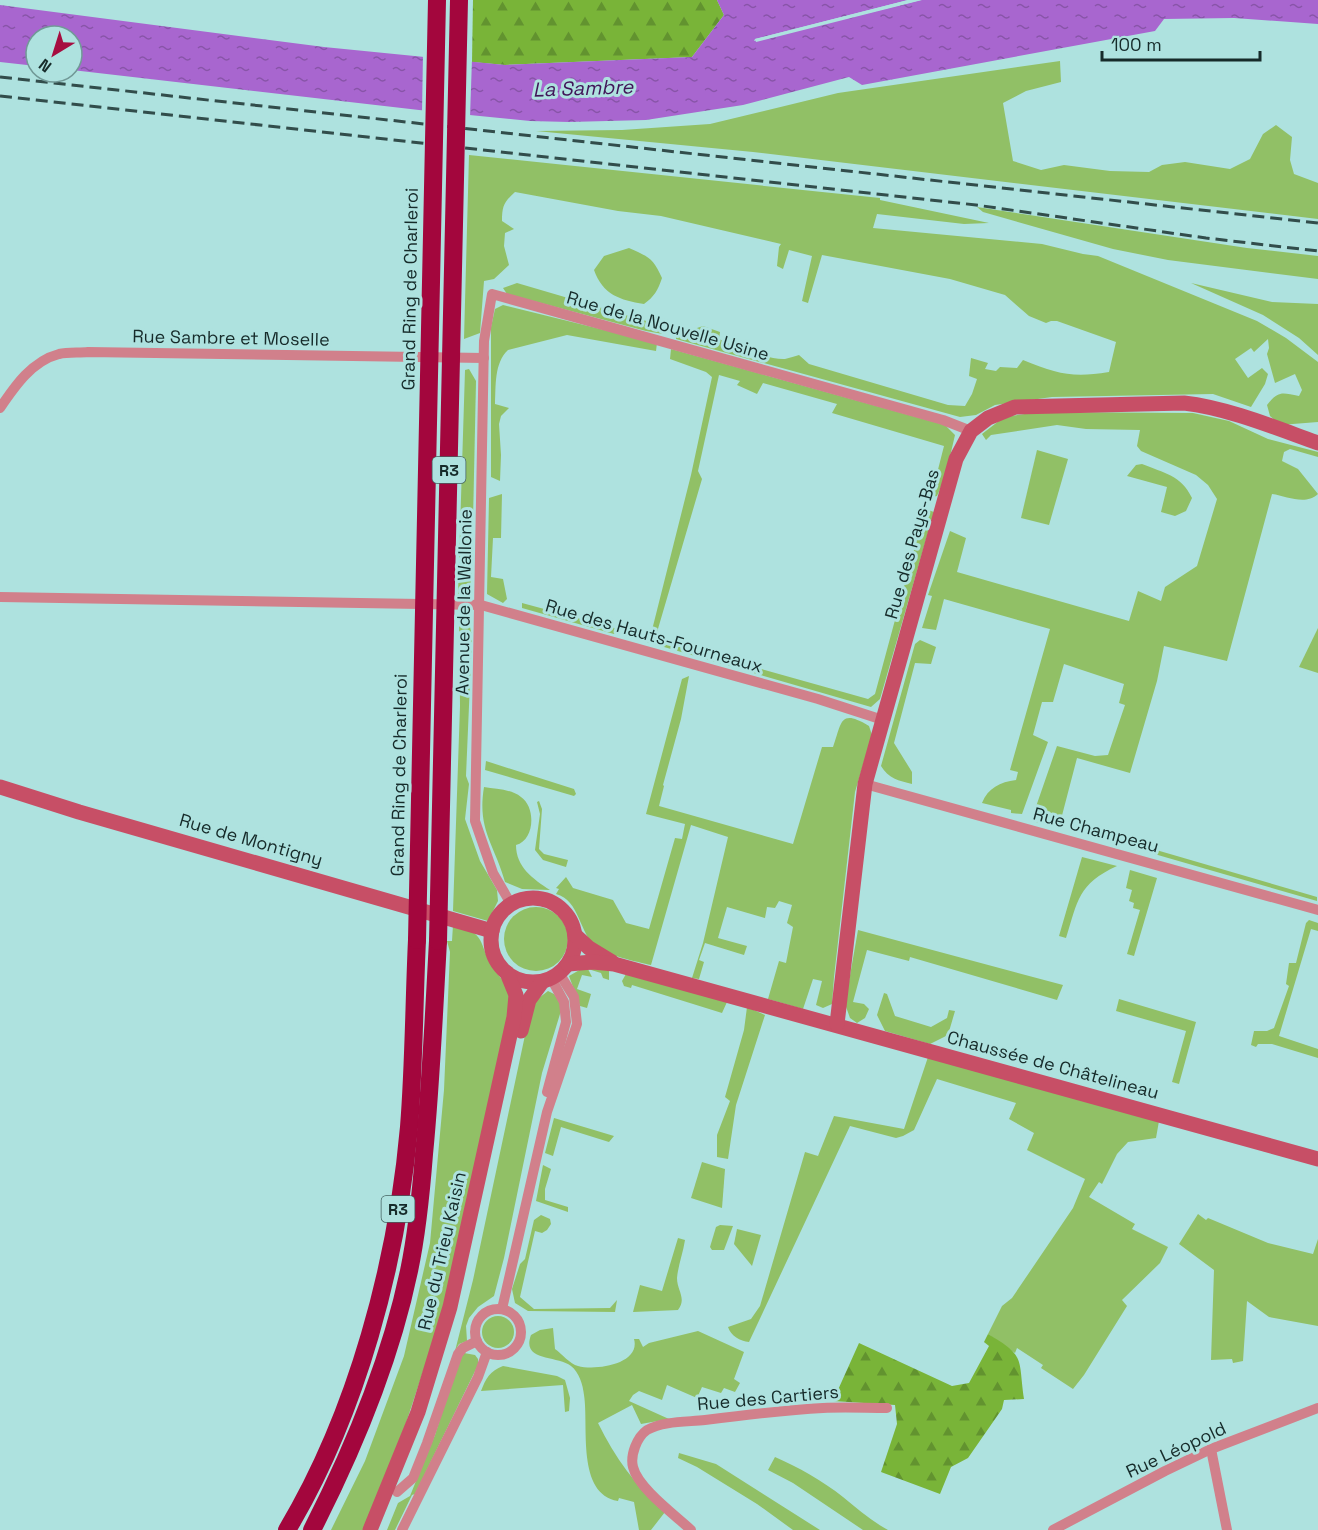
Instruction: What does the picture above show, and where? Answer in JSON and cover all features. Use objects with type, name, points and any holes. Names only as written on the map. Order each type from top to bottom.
[{"type":"highway","name":"Grand Ring de Charleroi","points":[[287,1530],[319,1468],[342,1416],[365,1351],[387,1266],[401,1192],[409,1128],[414,1053],[417,940],[437,0]]},
{"type":"highway","name":"R3","points":[[312,1530],[338,1480],[366,1413],[395,1329],[409,1270],[427,1129],[438,941],[459,0]]},
{"type":"main road","name":"Rue des Pays-Bas","points":[[837,1024],[865,784],[956,459],[971,431],[988,418],[1015,407],[1184,403],[1202,405],[1318,443]]},
{"type":"main road","name":"Rue de Montigny","points":[[0,787],[79,812],[492,930]]},
{"type":"main road","points":[[531,898],[551,902],[567,915],[575,935],[589,948],[614,963],[593,962],[523,981],[507,973],[496,961],[491,946],[492,930],[499,915],[511,904],[531,898]]},
{"type":"main road","points":[[555,974],[574,950],[575,935]]},
{"type":"main road","name":"Chaussée de Châtelineau","points":[[614,963],[1318,1159]]},
{"type":"main road","name":"Rue du Trieu Kaisin","points":[[370,1530],[418,1412],[450,1307],[514,1017],[516,995],[507,973]]},
{"type":"main road","name":"Rue du Trieu Kaisin","points":[[379,1530],[397,1492],[426,1418],[460,1308],[529,1000],[555,974]]},
{"type":"street","name":"Avenue de la Wallonie","points":[[492,294],[484,341],[481,605],[475,821],[494,873],[511,904]]},
{"type":"street","name":"Rue de la Nouvelle Usine","points":[[492,294],[943,420],[971,431]]},
{"type":"street","name":"Rue Sambre et Moselle","points":[[0,408],[12,390],[38,362],[59,354],[88,352],[484,358]]},
{"type":"street","points":[[0,597],[481,605]]},
{"type":"street","name":"Rue des Hauts-Fourneaux","points":[[481,605],[818,699],[883,720]]},
{"type":"street","name":"Rue Champeau","points":[[865,784],[1318,910]]},
{"type":"street","points":[[502,1309],[547,1112],[544,1103],[566,1022],[564,1002],[555,974]]},
{"type":"street","points":[[502,1309],[514,1315],[519,1321],[521,1338],[513,1350],[495,1355],[487,1352],[477,1341],[475,1332],[481,1317],[489,1311],[502,1309]]},
{"type":"street","points":[[397,1492],[413,1478],[458,1354],[463,1348],[477,1341]]},
{"type":"street","points":[[402,1530],[478,1377],[487,1352]]},
{"type":"street","name":"Rue des Cartiers","points":[[691,1530],[648,1490],[632,1465],[634,1450],[641,1436],[653,1428],[669,1424],[781,1411],[887,1408]]},
{"type":"street","name":"Rue Léopold","points":[[1053,1530],[1165,1470],[1211,1449],[1318,1408]]},
{"type":"street","points":[[1211,1449],[1227,1530]]},
{"type":"green space","points":[[473,0],[717,0],[724,15],[692,57],[505,65],[472,62]]},
{"type":"green space","points":[[1060,61],[1061,82],[1026,91],[1003,103],[1013,161],[1041,170],[1064,165],[1110,171],[1149,172],[1162,165],[1185,162],[1230,169],[1250,159],[1263,134],[1276,125],[1292,137],[1290,160],[1294,174],[1318,183],[1318,219],[753,152],[536,131],[622,130],[710,124],[838,93]]},
{"type":"green space","points":[[469,155],[880,198],[880,200],[989,223],[964,224],[877,214],[873,228],[1042,244],[1098,256],[1257,321],[1286,338],[1318,362],[1318,422],[1280,425],[1270,416],[1267,405],[1275,397],[1285,394],[1299,396],[1302,390],[1295,374],[1275,383],[1267,354],[1268,339],[1254,352],[1251,348],[1235,359],[1248,378],[1262,368],[1268,374],[1265,384],[1251,407],[1213,394],[1052,397],[995,405],[976,415],[960,417],[676,339],[680,329],[688,331],[703,326],[720,332],[719,339],[761,355],[785,359],[799,355],[809,364],[948,405],[965,406],[977,379],[969,376],[971,358],[988,363],[985,369],[996,371],[1000,367],[1017,368],[1023,360],[1065,374],[1096,374],[1109,372],[1116,342],[1057,321],[1046,323],[1029,316],[1005,295],[950,279],[822,255],[808,303],[802,301],[812,256],[789,250],[783,269],[777,266],[781,244],[661,216],[618,211],[515,192],[504,205],[502,216],[502,221],[514,229],[505,233],[504,246],[509,265],[494,279],[484,281],[480,333],[464,339]]},
{"type":"green space","points":[[977,207],[1247,248],[1318,256],[1318,279],[1168,260],[1113,249],[983,212]]},
{"type":"green space","points":[[629,248],[650,259],[662,278],[655,293],[644,304],[627,301],[607,291],[594,270],[604,256]]},
{"type":"green space","points":[[517,283],[660,325],[663,334],[507,294],[503,288]]},
{"type":"green space","points":[[1191,283],[1272,302],[1318,304],[1318,355],[1299,338],[1263,315]]},
{"type":"green space","points":[[503,305],[657,343],[656,351],[567,335],[508,350],[500,361],[496,382],[495,404],[509,408],[501,416],[499,424],[500,481],[491,477],[491,327],[495,309]]},
{"type":"green space","points":[[671,349],[945,425],[955,435],[945,478],[937,496],[931,497],[944,446],[832,413],[837,404],[763,383],[757,394],[737,385],[740,381],[719,375],[698,471],[702,479],[655,639],[868,699],[875,694],[925,509],[934,512],[880,699],[871,707],[633,638],[632,634],[650,638],[691,475],[712,377],[706,372],[670,359]]},
{"type":"green space","points":[[469,369],[476,381],[472,568],[470,589],[461,597],[458,595],[465,370]]},
{"type":"green space","points":[[1038,412],[1193,413],[1229,421],[1268,439],[1318,452],[1318,457],[1290,449],[1284,452],[1282,461],[1298,469],[1318,494],[1313,498],[1302,500],[1272,494],[1227,661],[1164,646],[1157,681],[1130,773],[1077,758],[1059,827],[1031,821],[1057,746],[1095,756],[1108,755],[1125,705],[1119,703],[1124,684],[1064,664],[1053,702],[1042,702],[1033,735],[1048,742],[1022,814],[1011,813],[1011,810],[982,803],[995,787],[1016,780],[1018,772],[1010,770],[1050,629],[944,599],[936,630],[922,628],[932,596],[928,595],[950,531],[966,538],[957,572],[1129,621],[1138,591],[1161,601],[1165,587],[1197,566],[1217,499],[1208,485],[1196,475],[1141,451],[1137,446],[1140,430],[1086,429],[1057,425],[991,435],[986,440],[982,434],[1004,417]]},
{"type":"green space","points":[[1037,450],[1068,459],[1049,525],[1021,518]]},
{"type":"green space","points":[[1142,464],[1171,476],[1183,484],[1192,498],[1186,511],[1175,516],[1161,512],[1167,487],[1127,476],[1136,465]]},
{"type":"green space","points":[[502,494],[501,538],[493,538],[491,577],[503,579],[507,599],[503,603],[487,594],[489,498]]},
{"type":"green space","points":[[522,603],[622,630],[614,634],[522,608]]},
{"type":"green space","points":[[459,616],[470,627],[472,636],[466,776],[469,784],[465,819],[480,861],[497,890],[498,901],[488,921],[453,911],[460,706]]},
{"type":"green space","points":[[1318,628],[1318,673],[1299,667]]},
{"type":"green space","points":[[920,640],[936,647],[931,664],[915,663],[894,743],[912,772],[912,784],[890,776],[881,766],[915,644]]},
{"type":"green space","points":[[689,676],[681,719],[659,806],[793,844],[822,747],[833,747],[840,725],[847,718],[869,726],[872,735],[855,792],[832,1004],[823,1008],[816,1005],[822,981],[813,979],[803,1009],[768,999],[779,961],[786,963],[793,927],[787,923],[792,905],[779,901],[775,908],[767,907],[765,918],[727,907],[718,938],[747,946],[744,955],[705,943],[699,960],[704,962],[699,979],[692,978],[703,943],[728,837],[691,825],[651,965],[601,951],[591,942],[570,903],[564,897],[556,894],[559,889],[556,888],[566,877],[573,888],[613,900],[626,923],[649,929],[675,838],[682,839],[685,824],[646,814],[682,679]]},
{"type":"green space","points":[[486,761],[574,789],[576,794],[574,796],[485,770]]},
{"type":"green space","points":[[484,787],[513,792],[526,802],[531,815],[530,830],[527,837],[516,845],[517,853],[527,872],[550,890],[522,889],[505,882],[485,826],[482,802]]},
{"type":"green space","points":[[539,801],[542,809],[539,849],[544,854],[568,860],[566,867],[543,860],[535,850],[540,814],[537,802]]},
{"type":"green space","points":[[1146,847],[1317,897],[1317,901],[1144,851]]},
{"type":"green space","points":[[1082,857],[1117,866],[1094,880],[1081,894],[1066,938],[1059,936]]},
{"type":"green space","points":[[1130,870],[1157,878],[1134,956],[1127,954],[1140,910],[1133,908],[1134,903],[1129,901],[1132,890],[1126,888]]},
{"type":"green space","points":[[530,907],[542,907],[559,916],[566,927],[568,939],[566,951],[559,962],[542,971],[530,971],[518,966],[509,957],[504,945],[504,933],[509,921],[518,912]]},
{"type":"green space","points":[[1309,920],[1318,923],[1318,931],[1311,929],[1279,1036],[1318,1049],[1318,1058],[1272,1044],[1258,1044],[1256,1047],[1251,1045],[1254,1031],[1267,1031],[1274,1028],[1289,986],[1286,984],[1289,963],[1296,963],[1306,923]]},
{"type":"green space","points":[[453,925],[477,935],[488,959],[512,995],[451,1287],[405,1426],[364,1530],[331,1530],[365,1461],[404,1356],[430,1243],[444,1090],[450,952],[447,941],[452,941]]},
{"type":"green space","points":[[858,930],[1063,985],[1057,1000],[910,957],[909,961],[867,950],[853,1002],[864,1004],[869,1009],[865,1018],[857,1023],[850,1018],[845,1004]]},
{"type":"green space","points":[[583,968],[609,970],[609,980],[603,978],[601,973],[588,969],[592,977],[582,975],[577,989],[591,994],[587,1008],[580,1006],[569,976]]},
{"type":"green space","points":[[626,974],[727,1002],[722,1013],[632,985],[631,988],[624,986],[622,981]]},
{"type":"green space","points":[[548,991],[554,994],[560,1002],[560,1014],[542,1073],[504,1258],[494,1296],[478,1307],[469,1318],[466,1326],[467,1341],[459,1344],[455,1351],[473,1280],[531,1007]]},
{"type":"green space","points":[[884,993],[887,994],[895,1016],[931,1027],[947,1018],[949,1010],[955,1011],[948,1035],[930,1044],[885,1031],[877,1015]]},
{"type":"green space","points":[[1119,999],[1196,1022],[1179,1084],[1172,1082],[1186,1031],[1116,1011]]},
{"type":"green space","points":[[747,1007],[765,1015],[736,1105],[728,1159],[717,1157],[717,1135],[730,1101],[725,1097],[744,1030]]},
{"type":"green space","points":[[928,1057],[1159,1121],[1156,1138],[1128,1142],[1117,1154],[1102,1184],[1099,1182],[1089,1197],[1135,1224],[1132,1229],[1168,1247],[1160,1263],[1122,1300],[1127,1306],[1073,1389],[1041,1368],[1043,1365],[1017,1348],[1015,1353],[988,1334],[1002,1306],[1012,1298],[1073,1208],[1085,1179],[1027,1150],[1034,1133],[1009,1119],[1016,1103],[937,1079],[914,1130],[903,1136],[896,1138],[850,1126],[749,1342],[736,1338],[728,1327],[751,1319],[760,1306],[805,1152],[818,1156],[834,1116],[904,1129]]},
{"type":"green space","points":[[554,1118],[614,1136],[609,1142],[561,1127],[553,1156],[545,1153]]},
{"type":"green space","points":[[702,1162],[725,1169],[722,1208],[691,1198]]},
{"type":"green space","points":[[543,1165],[551,1169],[545,1189],[545,1200],[568,1207],[568,1212],[536,1201]]},
{"type":"green space","points":[[1198,1214],[1206,1220],[1208,1218],[1268,1243],[1313,1254],[1318,1239],[1318,1326],[1269,1317],[1247,1301],[1243,1361],[1233,1363],[1232,1359],[1211,1360],[1214,1270],[1179,1244]]},
{"type":"green space","points":[[541,1215],[550,1219],[551,1224],[542,1233],[535,1231],[520,1297],[534,1309],[610,1308],[617,1300],[615,1312],[528,1311],[515,1303],[512,1289],[520,1264],[525,1259],[534,1220]]},
{"type":"green space","points":[[733,1226],[724,1250],[712,1250],[710,1247],[716,1227]]},
{"type":"green space","points":[[737,1229],[761,1235],[752,1266],[734,1244]]},
{"type":"green space","points":[[678,1238],[685,1240],[677,1278],[682,1298],[681,1306],[678,1310],[633,1312],[640,1285],[662,1291]]},
{"type":"green space","points":[[498,1316],[509,1321],[514,1332],[509,1343],[498,1348],[487,1343],[482,1332],[487,1321]]},
{"type":"green space","points":[[553,1328],[555,1349],[578,1366],[605,1366],[624,1360],[634,1348],[634,1339],[639,1339],[643,1347],[649,1343],[698,1331],[744,1352],[734,1379],[740,1383],[735,1392],[724,1388],[721,1393],[702,1387],[697,1398],[667,1385],[662,1400],[639,1391],[629,1401],[669,1419],[641,1424],[632,1405],[598,1423],[627,1471],[665,1512],[651,1530],[639,1530],[634,1502],[619,1498],[618,1501],[605,1496],[596,1486],[590,1473],[587,1457],[582,1383],[571,1366],[536,1354],[531,1350],[529,1344],[531,1335],[540,1330]]},
{"type":"green space","points":[[988,1334],[1015,1353],[1020,1366],[1024,1399],[1004,1400],[1002,1409],[968,1458],[951,1467],[940,1494],[881,1472],[897,1424],[895,1405],[833,1401],[859,1343],[952,1386],[969,1383],[989,1346],[984,1342]]},
{"type":"green space","points":[[464,1353],[475,1355],[478,1365],[415,1494],[412,1495],[395,1530],[387,1530],[398,1503],[410,1496],[435,1435],[459,1358]]},
{"type":"green space","points":[[503,1366],[557,1376],[565,1380],[570,1398],[569,1411],[565,1412],[563,1385],[481,1391],[489,1376]]},
{"type":"green space","points":[[679,1453],[716,1464],[820,1530],[793,1530],[757,1504],[678,1458]]},
{"type":"green space","points":[[775,1457],[819,1480],[888,1530],[863,1530],[793,1483],[768,1470]]},
{"type":"water","name":"La Sambre","points":[[717,0],[908,0],[755,39],[756,42],[922,0],[1318,0],[1318,24],[1234,18],[1164,19],[1155,31],[862,85],[849,77],[743,105],[646,120],[530,121],[84,71],[84,24],[24,24],[24,65],[0,62],[0,5],[324,47],[505,65],[692,57],[724,15]]},
{"type":"pier","points":[[908,0],[921,0],[754,41],[755,39]]},
{"type":"pier","points":[[423,54],[472,59],[470,117],[422,113]]},
{"type":"railway","points":[[0,77],[1318,223]]},
{"type":"railway","points":[[0,96],[976,205],[1206,238],[1318,251]]}]
